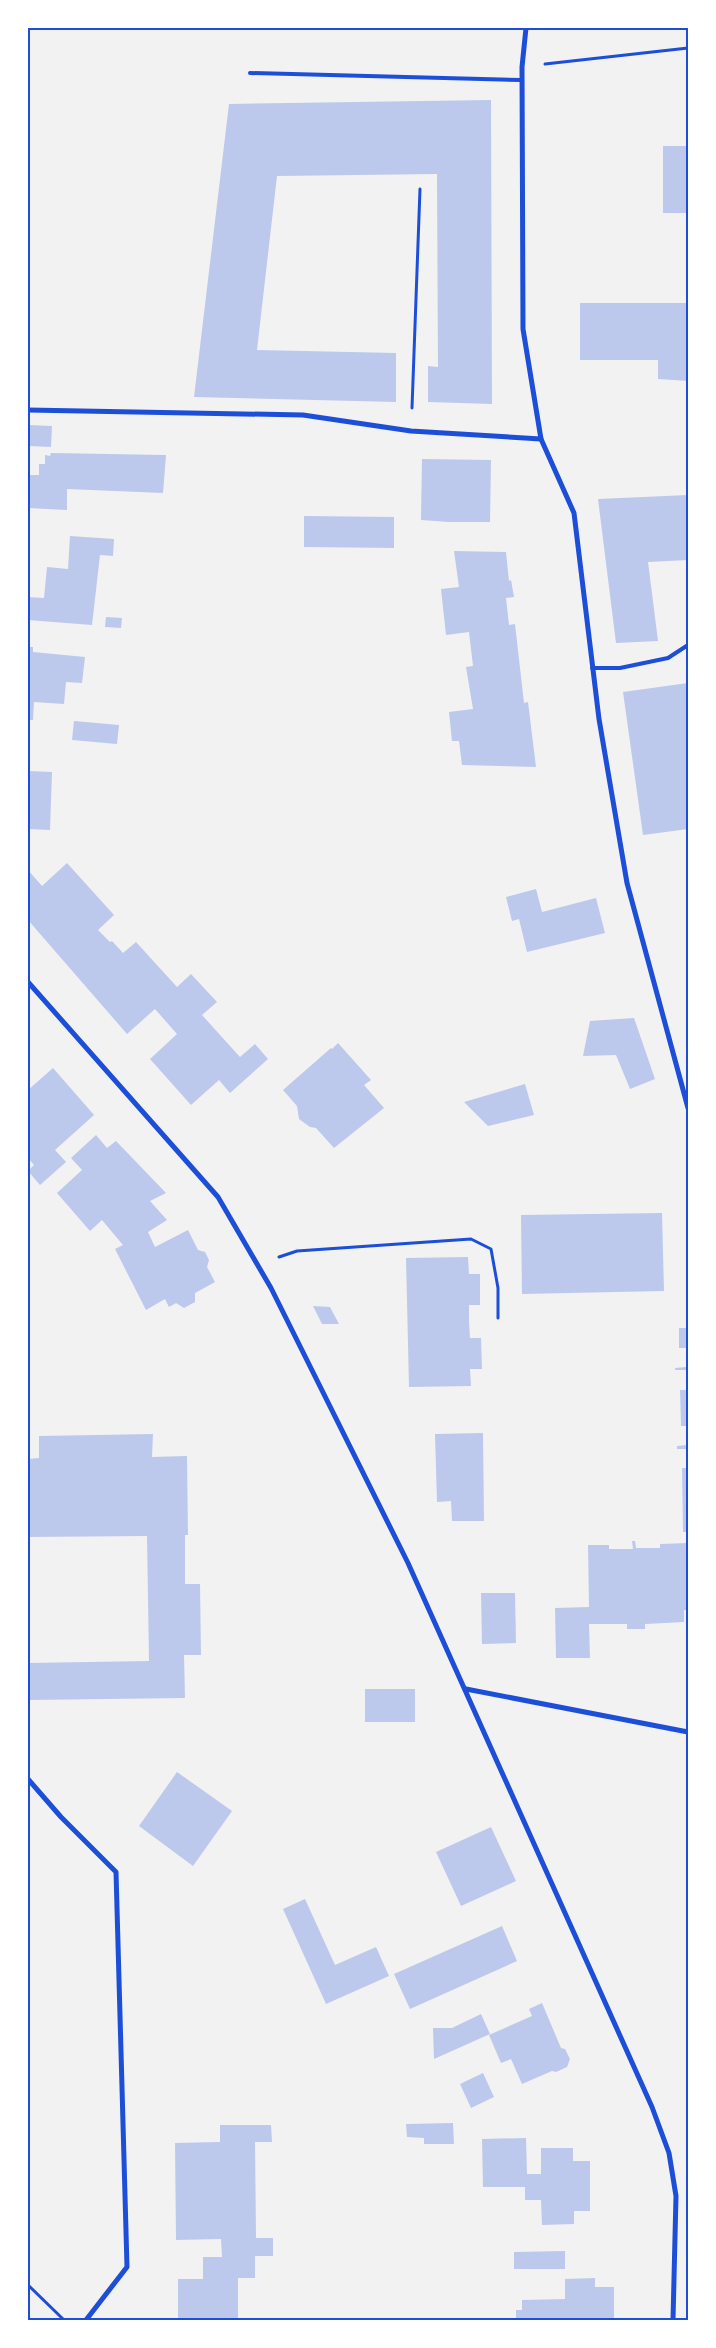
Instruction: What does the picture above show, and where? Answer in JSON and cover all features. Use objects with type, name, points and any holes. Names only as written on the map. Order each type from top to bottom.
[{"type":"street","points":[[526,28],[522,67],[523,329],[541,439],[574,513],[598,720],[627,883],[688,1108]]},
{"type":"street","points":[[28,410],[303,415],[411,431],[541,439]]},
{"type":"street","points":[[28,982],[218,1197],[271,1288],[400,1545],[466,1688],[652,2107],[670,2153],[676,2196],[673,2320]]},
{"type":"street","points":[[466,1688],[688,1732]]},
{"type":"street","points":[[28,1778],[61,1817],[116,1872],[127,2267],[86,2320]]},
{"type":"lane","points":[[250,73],[522,80]]},
{"type":"lane","points":[[592,668],[620,668],[668,658],[688,644]]},
{"type":"path","points":[[522,67],[688,48]]},
{"type":"path","points":[[411,431],[420,189]]},
{"type":"path","points":[[256,1263],[297,1252],[471,1240],[491,1249],[498,1288],[498,1318]]},
{"type":"path","points":[[28,2285],[65,2320]]},
{"type":"building","points":[[491,100],[492,404],[428,402],[428,366],[438,367],[437,174],[277,176],[257,350],[396,353],[396,402],[194,397],[229,104]]},
{"type":"building","points":[[663,146],[688,146],[688,213],[663,213]]},
{"type":"building","points":[[580,303],[688,303],[688,381],[658,379],[658,360],[580,360]]},
{"type":"building","points":[[28,425],[52,426],[51,447],[28,446]]},
{"type":"building","points":[[51,453],[166,455],[163,493],[67,489],[67,510],[28,508],[28,475],[39,475],[39,464],[45,464],[45,455],[50,456]]},
{"type":"building","points":[[422,459],[491,460],[490,522],[421,520]]},
{"type":"building","points":[[688,495],[688,560],[648,562],[658,641],[616,643],[598,499]]},
{"type":"building","points":[[304,516],[394,517],[394,548],[304,547]]},
{"type":"building","points":[[70,536],[114,539],[113,556],[100,555],[92,625],[28,620],[28,597],[44,598],[47,567],[68,569]]},
{"type":"building","points":[[454,551],[506,552],[509,581],[511,580],[514,597],[506,598],[509,625],[515,624],[524,703],[528,702],[536,767],[462,765],[459,741],[452,741],[449,712],[473,709],[466,667],[473,666],[469,632],[446,635],[441,589],[459,587]]},
{"type":"building","points":[[106,617],[122,618],[121,628],[105,627]]},
{"type":"building","points":[[28,647],[33,647],[33,652],[85,657],[82,683],[66,682],[64,704],[34,702],[33,720],[28,720]]},
{"type":"building","points":[[688,683],[688,829],[643,835],[623,692]]},
{"type":"building","points":[[74,721],[119,725],[117,744],[72,740]]},
{"type":"building","points":[[28,771],[52,772],[50,830],[28,829]]},
{"type":"building","points":[[67,863],[114,915],[98,930],[110,942],[112,941],[123,953],[136,942],[177,987],[191,974],[217,1002],[202,1015],[240,1057],[255,1044],[268,1059],[230,1093],[219,1080],[191,1105],[150,1059],[177,1034],[155,1009],[127,1034],[28,920],[28,870],[42,886]]},
{"type":"building","points":[[536,889],[542,912],[596,898],[605,933],[527,952],[519,919],[512,921],[506,897]]},
{"type":"building","points":[[634,1018],[655,1079],[630,1089],[616,1055],[583,1056],[590,1021]]},
{"type":"building","points":[[338,1043],[371,1080],[364,1085],[384,1108],[334,1148],[316,1128],[310,1127],[299,1119],[297,1106],[283,1090]]},
{"type":"building","points":[[53,1068],[94,1115],[55,1150],[66,1162],[40,1185],[28,1171],[34,1165],[28,1158],[28,1090]]},
{"type":"building","points":[[525,1084],[534,1115],[488,1126],[464,1102]]},
{"type":"building","points":[[96,1135],[107,1148],[116,1141],[166,1193],[150,1201],[167,1220],[148,1232],[155,1247],[188,1230],[198,1250],[205,1252],[209,1260],[207,1267],[215,1282],[195,1293],[195,1302],[184,1308],[176,1303],[169,1307],[165,1299],[146,1310],[115,1249],[123,1245],[102,1220],[90,1231],[57,1193],[82,1170],[71,1158]]},
{"type":"building","points":[[662,1213],[664,1291],[522,1294],[521,1215]]},
{"type":"building","points":[[468,1257],[469,1274],[480,1274],[480,1305],[469,1305],[469,1322],[470,1338],[481,1338],[482,1369],[470,1369],[471,1386],[409,1387],[406,1258]]},
{"type":"building","points":[[313,1306],[330,1307],[339,1324],[322,1324]]},
{"type":"building","points":[[679,1328],[688,1328],[688,1449],[677,1449],[677,1446],[687,1445],[686,1426],[681,1426],[680,1390],[686,1390],[686,1370],[675,1370],[675,1368],[686,1367],[686,1348],[679,1348]]},
{"type":"building","points":[[483,1433],[484,1521],[452,1521],[451,1501],[437,1502],[435,1434]]},
{"type":"building","points":[[153,1434],[152,1457],[187,1456],[188,1535],[185,1535],[185,1584],[200,1584],[201,1655],[184,1655],[185,1698],[28,1700],[28,1663],[149,1661],[147,1536],[28,1537],[28,1459],[39,1458],[39,1436]]},
{"type":"building","points":[[682,1468],[688,1468],[688,1532],[683,1532]]},
{"type":"building","points":[[632,1541],[635,1541],[636,1548],[660,1548],[660,1544],[688,1543],[688,1610],[684,1610],[684,1622],[645,1624],[645,1629],[627,1629],[627,1624],[589,1624],[590,1658],[556,1658],[555,1608],[589,1607],[588,1545],[609,1545],[609,1549],[633,1549]]},
{"type":"building","points":[[481,1593],[515,1593],[516,1643],[482,1644]]},
{"type":"building","points":[[365,1689],[415,1689],[415,1722],[365,1722]]},
{"type":"building","points":[[177,1772],[232,1811],[193,1866],[139,1826]]},
{"type":"building","points":[[491,1827],[516,1881],[461,1906],[436,1852]]},
{"type":"building","points":[[305,1899],[335,1965],[376,1947],[389,1976],[326,2004],[283,1909]]},
{"type":"building","points":[[502,1926],[517,1961],[410,2009],[394,1974]]},
{"type":"building","points":[[542,2003],[561,2048],[565,2049],[570,2059],[567,2067],[556,2072],[552,2071],[522,2084],[511,2059],[501,2063],[489,2035],[532,2016],[529,2009]]},
{"type":"building","points":[[481,2014],[490,2034],[434,2059],[433,2028],[452,2028]]},
{"type":"building","points":[[483,2073],[494,2097],[471,2108],[460,2084]]},
{"type":"building","points":[[453,2123],[454,2144],[424,2144],[424,2138],[407,2137],[406,2124]]},
{"type":"building","points":[[220,2125],[271,2125],[272,2142],[255,2142],[256,2238],[273,2238],[273,2256],[255,2256],[255,2278],[238,2278],[238,2320],[178,2320],[178,2279],[203,2279],[203,2257],[222,2257],[221,2239],[176,2240],[175,2143],[220,2142]]},
{"type":"building","points":[[526,2138],[527,2174],[541,2174],[541,2148],[573,2148],[573,2161],[590,2161],[590,2211],[574,2211],[574,2224],[542,2225],[541,2200],[525,2200],[525,2187],[483,2187],[482,2139]]},
{"type":"building","points":[[565,2251],[565,2269],[514,2269],[514,2252]]},
{"type":"building","points":[[595,2278],[595,2287],[614,2287],[614,2320],[499,2320],[499,2318],[516,2318],[516,2310],[522,2310],[522,2300],[565,2299],[565,2279]]}]
